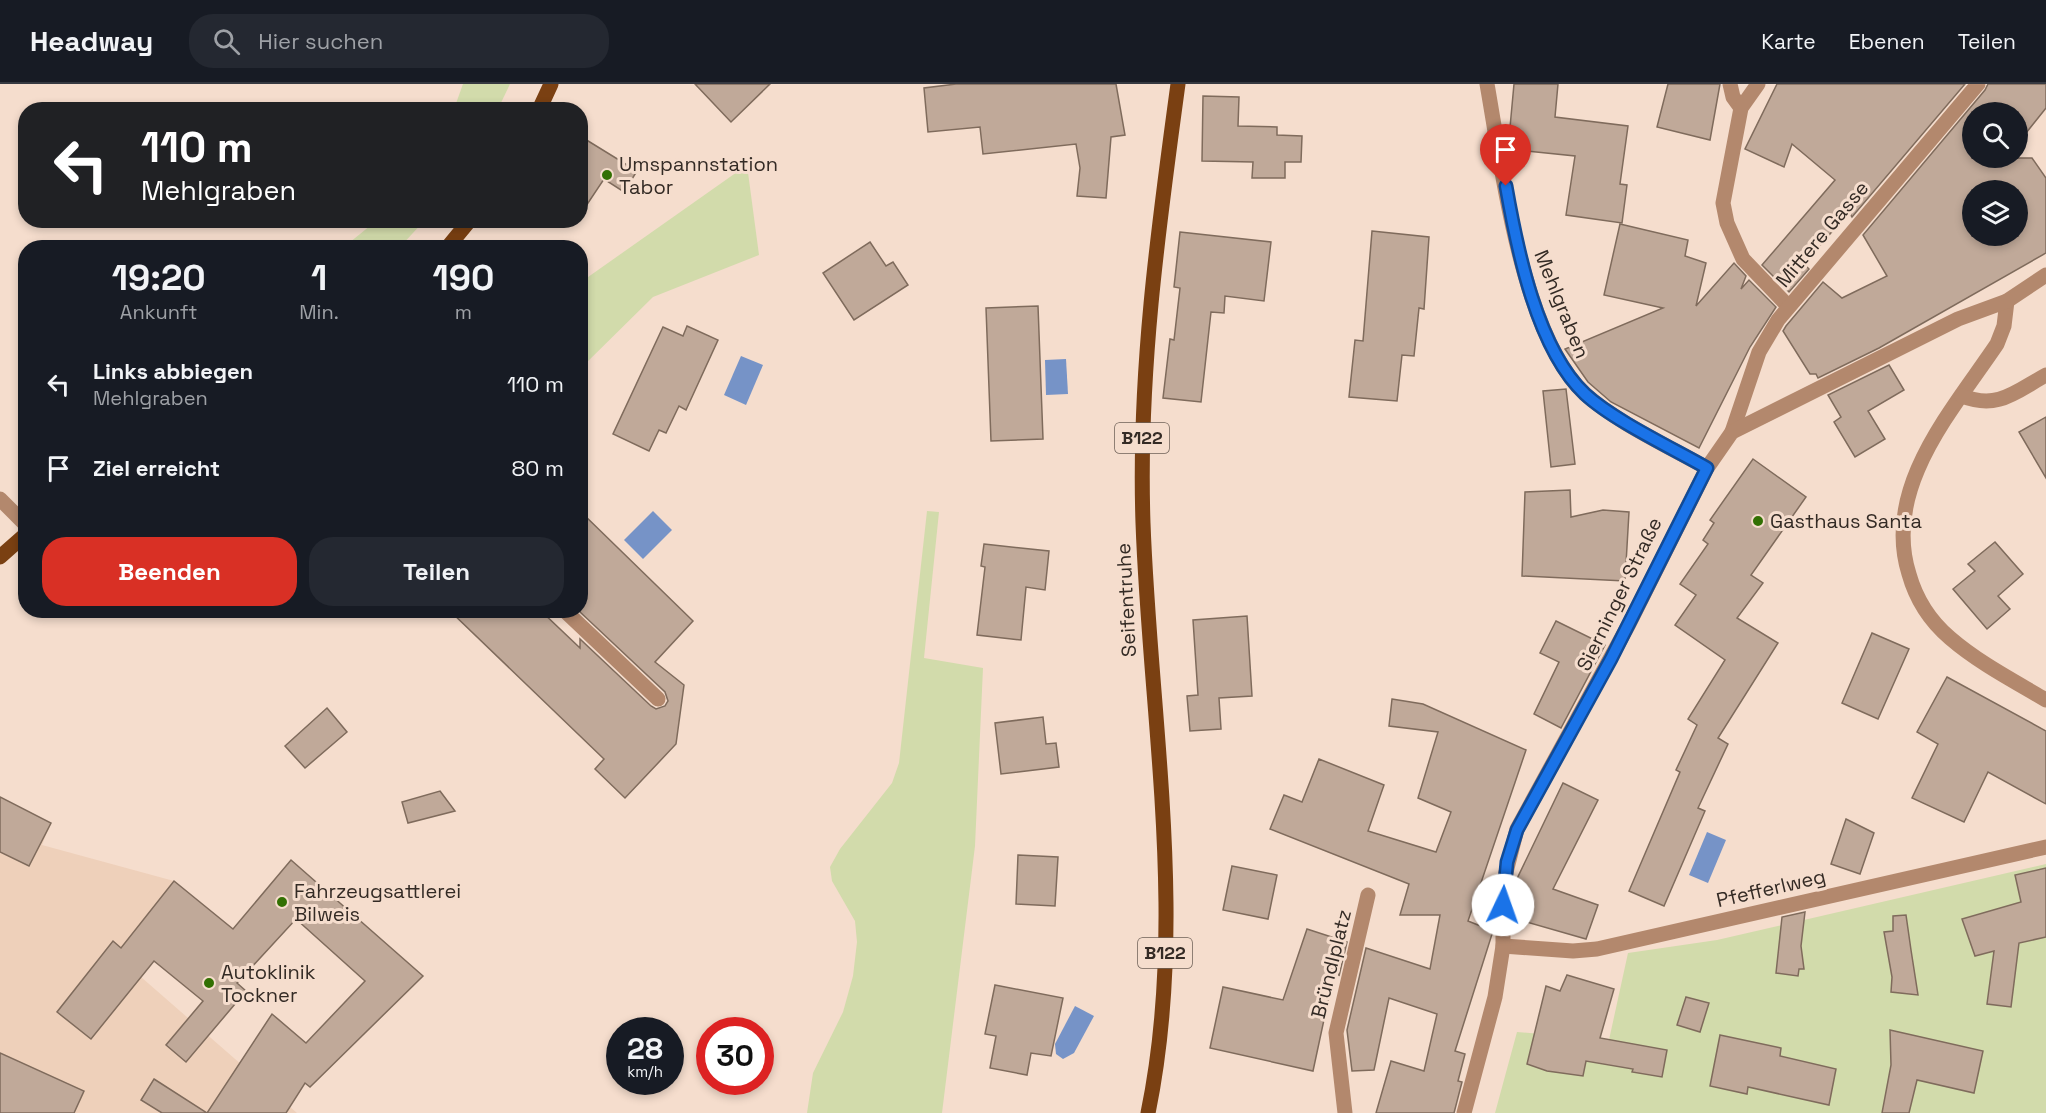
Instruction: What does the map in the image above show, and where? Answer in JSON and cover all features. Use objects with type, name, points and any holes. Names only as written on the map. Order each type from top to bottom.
[{"type":"main road","points":[[543,102],[551,84]]},
{"type":"main road","name":"Seifentruhe","points":[[1148,1113],[1165,976],[1166,874],[1149,631],[1142,440],[1149,313],[1178,84]]},
{"type":"main road","points":[[454,240],[463,228]]},
{"type":"main road","points":[[0,557],[18,541]]},
{"type":"street","name":"Mehlgraben","points":[[1487,84],[1519,255],[1558,359],[1586,395],[1610,412],[1707,468]]},
{"type":"street","points":[[1730,84],[1733,97],[1741,108]]},
{"type":"street","points":[[1758,84],[1741,108],[1723,203],[1727,223],[1743,259],[1788,306]]},
{"type":"street","name":"Mittere Gasse","points":[[1732,432],[1759,352],[1778,320],[1978,84]]},
{"type":"street","name":"Sierninger Straße","points":[[1464,1113],[1495,997],[1503,946],[1503,884],[1517,830],[1583,711],[1707,468],[1732,432],[1958,319],[2007,301],[2046,275]]},
{"type":"street","points":[[2007,301],[2004,326],[1996,344],[1929,446],[1915,474],[1906,503],[1902,532],[1904,560],[1914,591],[1929,617],[1949,638],[1981,661],[2046,700]]},
{"type":"street","points":[[1962,396],[1979,403],[1994,403],[2046,375]]},
{"type":"street","points":[[0,499],[18,517]]},
{"type":"street","points":[[572,618],[658,699]]},
{"type":"street","name":"Pfefferlweg","points":[[1503,946],[1573,951],[1597,949],[2046,848]]},
{"type":"street","name":"Bründlplatz","points":[[1345,1113],[1336,1032],[1368,896]]},
{"type":"shaded area","points":[[0,797],[51,823],[42,845],[174,881],[141,977],[297,1113],[0,1113]]},
{"type":"green space","points":[[463,84],[510,84],[501,102],[457,102]]},
{"type":"green space","points":[[747,165],[759,255],[653,297],[588,361],[588,277]]},
{"type":"green space","points":[[367,228],[418,228],[406,240],[353,240]]},
{"type":"green space","points":[[927,511],[939,512],[924,658],[983,668],[975,846],[942,1113],[807,1113],[813,1073],[843,1012],[853,976],[857,942],[855,921],[832,881],[830,867],[840,849],[892,783],[899,763]]},
{"type":"green space","points":[[2046,864],[2046,1113],[1495,1113],[1517,1032],[1609,1040],[1628,953],[1717,940]]},
{"type":"water","points":[[741,356],[763,365],[746,405],[724,395]]},
{"type":"water","points":[[1066,359],[1068,394],[1046,395],[1045,360]]},
{"type":"water","points":[[653,511],[672,530],[643,559],[624,540]]},
{"type":"water","points":[[1707,832],[1726,840],[1708,883],[1689,875]]},
{"type":"water","points":[[1075,1006],[1094,1016],[1074,1053],[1063,1059],[1056,1054],[1055,1044]]},
{"type":"building","points":[[695,84],[770,84],[731,122]]},
{"type":"building","points":[[956,84],[1116,84],[1125,135],[1111,137],[1106,198],[1077,196],[1080,168],[1076,144],[983,154],[980,127],[928,132],[924,88]]},
{"type":"building","points":[[1514,84],[1558,84],[1555,117],[1628,126],[1620,184],[1627,185],[1622,223],[1566,215],[1575,156],[1508,149]]},
{"type":"building","points":[[1668,84],[1720,84],[1710,140],[1657,127]]},
{"type":"building","points":[[1777,84],[1965,84],[1852,217],[1849,212],[1804,264],[1809,269],[1789,292],[1762,265],[1835,180],[1792,144],[1784,167],[1745,149]]},
{"type":"building","points":[[1988,84],[2046,84],[2046,108],[2028,130],[2028,102],[1975,102]]},
{"type":"building","points":[[1203,96],[1239,97],[1238,126],[1277,127],[1277,135],[1302,136],[1301,162],[1285,162],[1285,178],[1252,178],[1253,162],[1202,161]]},
{"type":"building","points":[[1962,117],[1962,168],[2028,168],[2028,158],[2032,158],[2046,178],[2046,253],[1879,348],[1818,378],[1816,374],[1810,374],[1783,331],[1823,282],[1842,298],[1887,276],[1863,235]]},
{"type":"building","name":"Umspannstation Tabor","points":[[588,141],[637,171],[624,192],[604,179],[588,203]]},
{"type":"building","points":[[1620,224],[1688,240],[1685,256],[1706,263],[1696,306],[1734,263],[1746,276],[1741,289],[1749,280],[1776,307],[1750,347],[1699,448],[1611,402],[1588,382],[1565,349],[1663,308],[1604,295]]},
{"type":"building","points":[[1372,231],[1429,237],[1424,309],[1419,308],[1414,356],[1402,355],[1397,401],[1349,397],[1355,340],[1363,341]]},
{"type":"building","points":[[1180,232],[1271,242],[1264,301],[1225,296],[1224,313],[1211,312],[1201,402],[1163,398],[1170,339],[1174,340],[1180,288],[1174,287]]},
{"type":"building","points":[[870,242],[886,266],[893,262],[908,285],[854,320],[823,273]]},
{"type":"building","points":[[1038,306],[1043,439],[991,441],[986,308]]},
{"type":"building","points":[[687,326],[718,340],[686,410],[679,406],[666,433],[659,430],[649,451],[613,434],[663,327],[683,336]]},
{"type":"building","points":[[1889,365],[1904,390],[1868,411],[1885,439],[1855,457],[1834,422],[1841,417],[1828,395]]},
{"type":"building","points":[[1566,389],[1575,464],[1551,467],[1543,391]]},
{"type":"building","points":[[2046,417],[2046,478],[2019,432]]},
{"type":"building","points":[[1753,459],[1806,497],[1751,575],[1763,583],[1737,618],[1778,643],[1718,738],[1728,744],[1698,808],[1705,811],[1664,906],[1629,891],[1680,772],[1676,770],[1697,725],[1688,719],[1725,660],[1675,625],[1696,595],[1680,584],[1708,544],[1703,540],[1714,523],[1710,520]]},
{"type":"building","points":[[1570,490],[1571,517],[1603,510],[1629,512],[1625,581],[1522,576],[1525,492]]},
{"type":"building","points":[[588,519],[693,621],[655,662],[684,685],[676,744],[625,798],[595,769],[604,759],[457,618],[548,618],[580,648],[580,639],[651,706],[656,709],[665,706],[668,701],[665,692],[586,618]]},
{"type":"building","points":[[1995,542],[2023,574],[1998,596],[2010,609],[1987,629],[1953,589],[1975,571],[1968,564]]},
{"type":"building","points":[[984,544],[1049,551],[1045,590],[1026,587],[1021,640],[977,635],[985,567],[981,566]]},
{"type":"building","points":[[1247,616],[1252,696],[1219,698],[1221,729],[1190,731],[1187,696],[1198,695],[1193,620]]},
{"type":"building","points":[[1556,621],[1605,645],[1561,728],[1534,714],[1559,662],[1540,653]]},
{"type":"building","points":[[1872,633],[1909,649],[1878,719],[1842,703]]},
{"type":"building","points":[[1947,677],[2046,731],[2046,804],[1988,772],[1964,822],[1912,798],[1938,744],[1917,732]]},
{"type":"building","points":[[1392,699],[1423,704],[1526,750],[1468,921],[1493,931],[1455,1051],[1465,1054],[1458,1081],[1462,1082],[1454,1113],[1376,1113],[1391,1061],[1424,1071],[1437,1014],[1389,998],[1374,1070],[1352,1071],[1347,1030],[1366,948],[1430,969],[1440,915],[1400,915],[1409,884],[1270,829],[1284,795],[1302,802],[1319,759],[1384,785],[1368,831],[1436,852],[1451,812],[1418,798],[1438,732],[1389,726]]},
{"type":"building","points":[[327,708],[347,732],[305,768],[285,746]]},
{"type":"building","points":[[1043,717],[1046,744],[1056,743],[1059,767],[1001,774],[995,723]]},
{"type":"building","points":[[1563,783],[1598,800],[1553,889],[1598,905],[1586,939],[1513,918],[1513,887]]},
{"type":"building","points":[[440,791],[455,811],[408,823],[402,802]]},
{"type":"building","points":[[0,797],[51,823],[29,866],[0,852]]},
{"type":"building","points":[[1846,819],[1874,833],[1860,874],[1831,864]]},
{"type":"building","points":[[1018,855],[1058,857],[1055,906],[1016,904]]},
{"type":"building","points":[[291,860],[423,976],[310,1087],[305,1083],[286,1113],[207,1113],[272,1014],[306,1043],[365,981],[296,919],[237,983],[246,991],[186,1062],[166,1045],[203,1001],[154,961],[91,1039],[57,1012],[113,941],[121,948],[174,881],[233,929]]},
{"type":"building","points":[[1232,866],[1277,875],[1268,919],[1223,910]]},
{"type":"building","points":[[2046,868],[2046,937],[2019,943],[2011,1007],[1987,1004],[1994,951],[1975,956],[1962,919],[2021,902],[2015,875]]},
{"type":"building","points":[[1805,912],[1801,946],[1804,969],[1799,969],[1798,976],[1776,973],[1782,917]]},
{"type":"building","points":[[1906,915],[1918,995],[1891,992],[1892,977],[1884,932],[1893,931],[1893,916]]},
{"type":"building","points":[[1307,929],[1347,942],[1339,976],[1337,959],[1313,1071],[1210,1048],[1223,987],[1283,1000]]},
{"type":"building","points":[[1567,975],[1614,989],[1600,1038],[1667,1050],[1662,1077],[1632,1072],[1633,1069],[1586,1061],[1583,1076],[1547,1071],[1527,1064],[1546,986],[1560,991]]},
{"type":"building","points":[[995,985],[1063,998],[1051,1056],[1031,1053],[1027,1075],[990,1068],[996,1036],[985,1034]]},
{"type":"building","points":[[1686,997],[1709,1003],[1700,1032],[1677,1025]]},
{"type":"building","points":[[1890,1030],[1983,1051],[1974,1093],[1917,1080],[1909,1113],[1882,1113],[1891,1065]]},
{"type":"building","points":[[1720,1035],[1781,1048],[1780,1056],[1836,1069],[1829,1105],[1748,1087],[1747,1094],[1710,1086]]},
{"type":"building","points":[[0,1053],[84,1091],[74,1113],[0,1113]]},
{"type":"building","points":[[154,1079],[207,1113],[162,1113],[141,1100]]},
{"type":"place","name":"Umspannstation Tabor","points":[[607,175]]},
{"type":"place","name":"Gasthaus Santa","points":[[1758,521]]},
{"type":"place","name":"Fahrzeugsattlerei Bilweis","points":[[282,902]]},
{"type":"place","name":"Autoklinik Tockner","points":[[209,983]]},
{"type":"route","points":[[1503,905],[1503,884],[1507,862],[1517,830],[1611,659],[1707,468],[1610,412],[1586,395],[1570,378],[1558,359],[1519,255],[1506,186]]}]
